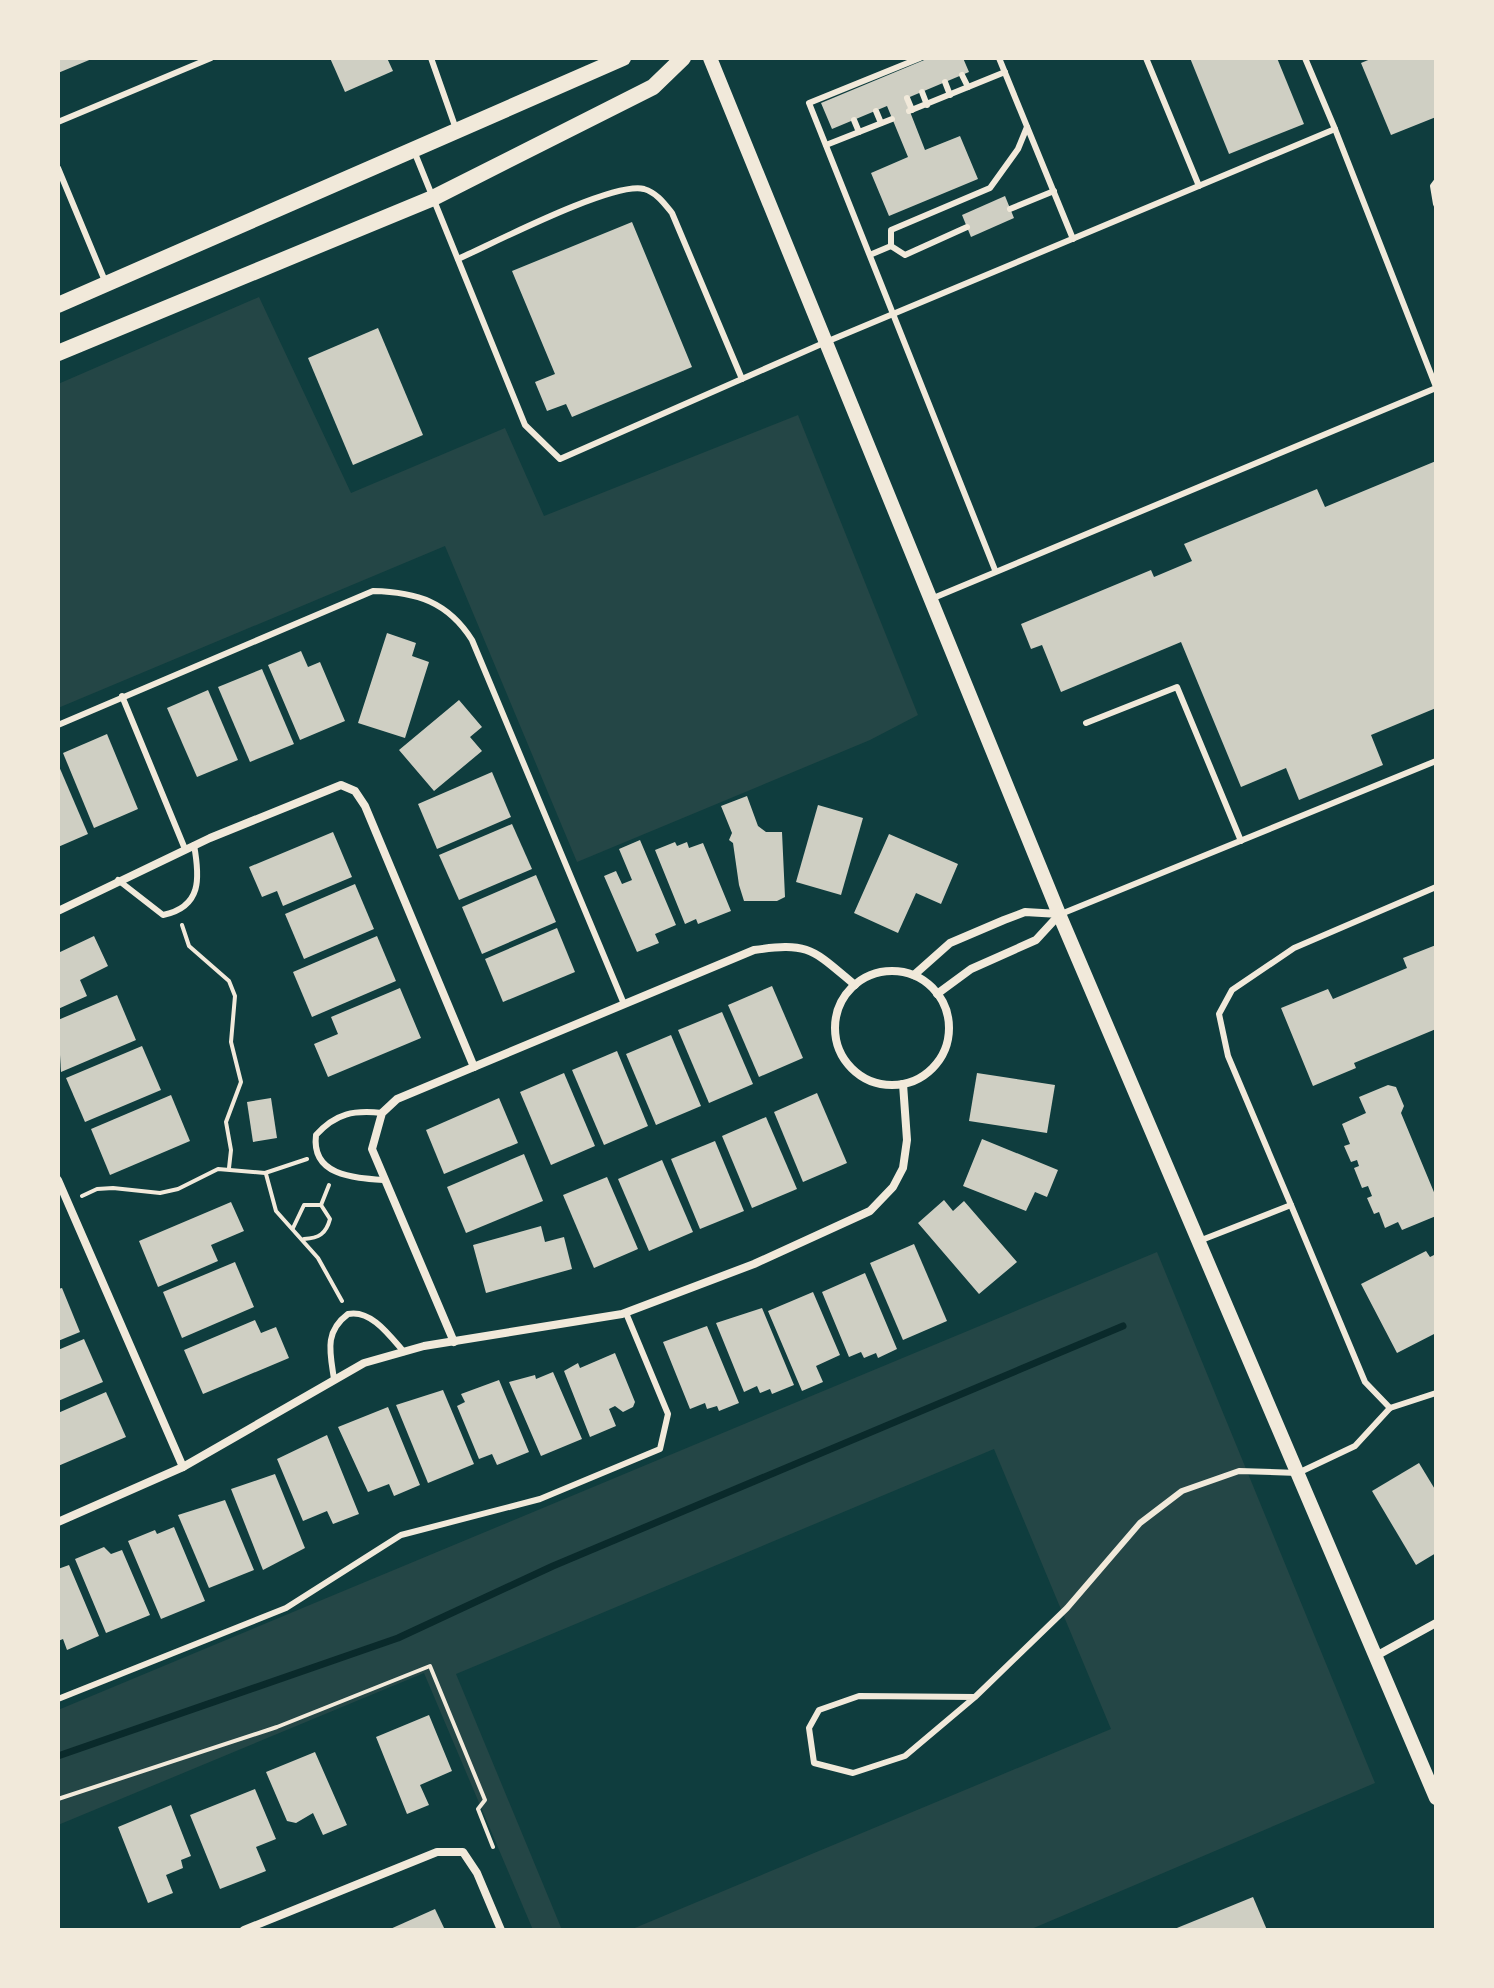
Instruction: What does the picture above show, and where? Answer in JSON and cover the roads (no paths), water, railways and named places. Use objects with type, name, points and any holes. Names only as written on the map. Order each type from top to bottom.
[{"type":"main road","points":[[58,353],[433,198],[653,87],[683,58]]},
{"type":"main road","points":[[58,305],[458,132],[586,66],[615,60]]},
{"type":"street","points":[[710,58],[1059,914],[1436,1798]]},
{"type":"street","points":[[58,911],[189,847],[341,785],[355,791],[365,806],[474,1067]]},
{"type":"street","points":[[914,975],[950,943],[1004,920],[1025,912],[1059,914]]},
{"type":"street","points":[[937,994],[971,969],[1036,940],[1059,914]]},
{"type":"street","points":[[454,1342],[372,1149],[382,1113],[397,1099],[754,950],[793,944],[819,955],[855,985]]},
{"type":"street","points":[[893,971],[914,975],[937,994],[946,1008],[950,1027],[946,1047],[936,1064],[921,1077],[903,1084],[882,1084],[862,1076],[846,1062],[837,1043],[836,1022],[842,1001],[855,985],[873,974],[893,971]]},
{"type":"street","points":[[58,1522],[183,1467],[364,1363],[454,1342],[626,1313],[754,1264],[870,1211],[893,1187],[903,1168],[907,1140],[903,1084]]},
{"type":"street","points":[[58,1180],[183,1467]]},
{"type":"street","points":[[1376,1656],[1436,1623]]},
{"type":"street","points":[[244,1930],[437,1852],[463,1852],[477,1873],[501,1930]]},
{"type":"lane","points":[[58,122],[211,58]]},
{"type":"lane","points":[[431,58],[458,132]]},
{"type":"lane","points":[[920,58],[809,103],[896,313],[901,339],[995,570]]},
{"type":"lane","points":[[999,58],[1073,239]]},
{"type":"lane","points":[[1146,58],[1199,186]]},
{"type":"lane","points":[[931,599],[1436,388],[1305,58]]},
{"type":"lane","points":[[907,98],[911,111],[1005,72]]},
{"type":"lane","points":[[962,75],[968,87]]},
{"type":"lane","points":[[945,82],[950,95]]},
{"type":"lane","points":[[922,92],[927,105]]},
{"type":"lane","points":[[876,111],[881,123]]},
{"type":"lane","points":[[826,145],[892,119]]},
{"type":"lane","points":[[854,120],[859,132]]},
{"type":"lane","points":[[891,246],[891,230],[990,188],[1018,149],[1027,127]]},
{"type":"lane","points":[[414,151],[525,425],[560,459],[826,342],[1335,129]]},
{"type":"lane","points":[[58,168],[106,284]]},
{"type":"lane","points":[[1436,182],[1433,186],[1436,204]]},
{"type":"lane","points":[[458,259],[592,200],[629,189],[644,189],[659,197],[672,213],[742,379]]},
{"type":"lane","points":[[1010,209],[1054,191]]},
{"type":"lane","points":[[891,246],[905,255],[967,227]]},
{"type":"lane","points":[[872,254],[891,246]]},
{"type":"lane","points":[[58,725],[373,591],[397,592],[432,602],[458,618],[472,640],[624,1004]]},
{"type":"lane","points":[[1086,723],[1177,687],[1241,841]]},
{"type":"lane","points":[[118,880],[163,915],[177,912],[193,899],[199,883],[189,847],[122,696]]},
{"type":"lane","points":[[1059,914],[1436,761]]},
{"type":"lane","points":[[1390,1408],[1365,1382],[1228,1056],[1219,1014],[1232,990],[1294,948],[1436,887]]},
{"type":"lane","points":[[382,1113],[357,1111],[325,1125],[316,1135],[317,1156],[333,1171],[349,1177],[385,1180]]},
{"type":"lane","points":[[1199,1242],[1291,1205]]},
{"type":"lane","points":[[58,1699],[286,1608],[401,1535],[540,1499],[660,1449],[668,1414],[626,1313]]},
{"type":"lane","points":[[334,1379],[329,1344],[331,1330],[348,1314],[365,1315],[382,1327],[404,1352]]},
{"type":"lane","points":[[975,1697],[859,1696],[819,1710],[809,1728],[814,1763],[853,1773],[905,1756],[975,1697],[1067,1608],[1140,1523],[1182,1491],[1239,1471],[1298,1473],[1355,1446],[1390,1408],[1436,1393]]},
{"type":"waterway","points":[[58,1756],[398,1638],[553,1566],[1123,1326]]}]
